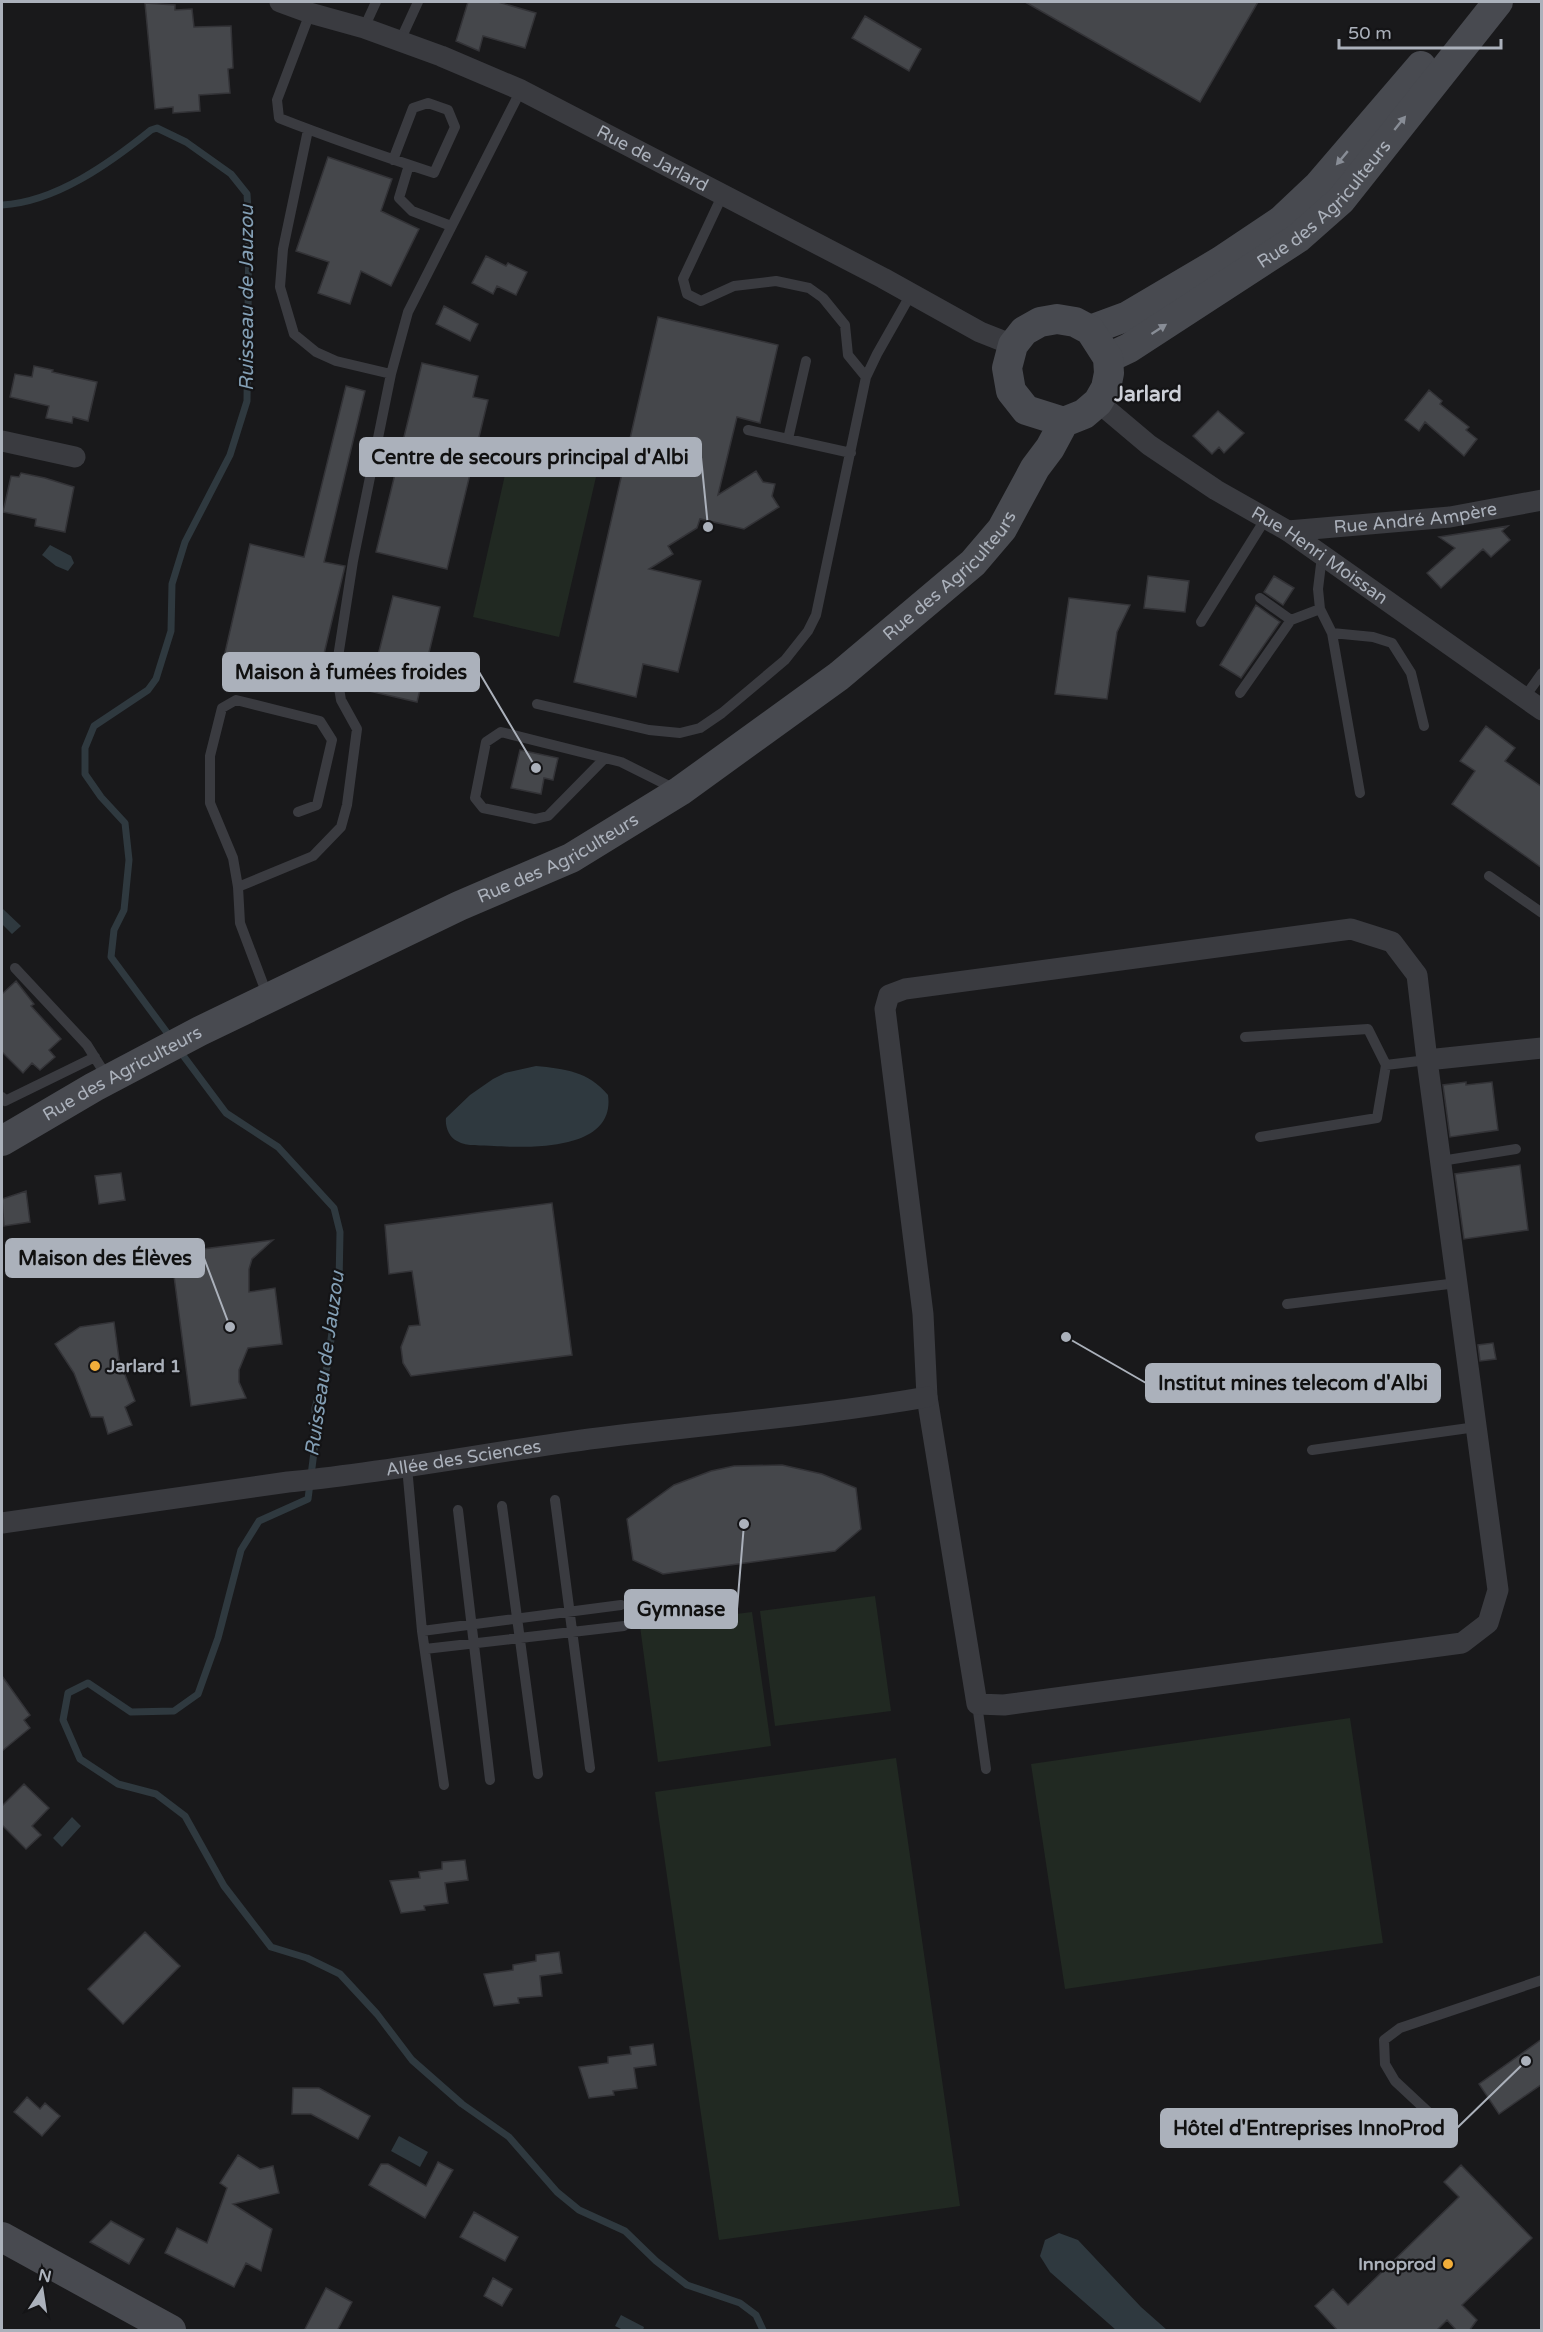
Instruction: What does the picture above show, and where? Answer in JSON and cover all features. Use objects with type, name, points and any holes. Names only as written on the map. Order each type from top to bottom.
[{"type":"street","name":"Rue de Jarlard","points":[[280,2],[400,41],[521,90],[723,194],[980,332],[1013,345]]},
{"type":"street","name":"Rue des Agriculteurs","points":[[1090,330],[1128,316],[1221,261],[1282,219],[1318,186],[1475,2]]},
{"type":"street","name":"Rue des Agriculteurs","points":[[1108,358],[1141,340],[1298,238],[1341,200],[1498,2]]},
{"type":"street","points":[[1028,411],[1064,422],[1084,414],[1098,402],[1106,388],[1109,373],[1108,358],[1090,330],[1075,322],[1057,319],[1040,322],[1024,331],[1013,345],[1007,368],[1011,391],[1028,411],[1035,443],[1035,468]]},
{"type":"street","name":"Rue Henri Moissan","points":[[1098,402],[1149,445],[1216,490],[1287,531],[1533,704]]},
{"type":"street","name":"Rue des Agriculteurs","points":[[2,1141],[102,1068],[158,1053],[268,997],[459,906],[571,858],[680,791],[839,676],[973,563],[1002,529],[1035,468],[1050,448],[1064,422]]},
{"type":"street","points":[[2,441],[75,457]]},
{"type":"street","name":"Rue André Ampère","points":[[1287,531],[1450,517],[1542,500]]},
{"type":"street","points":[[1351,929],[1392,942],[1417,975],[1441,1161],[1498,1590],[1488,1623],[1462,1643],[1004,1705],[977,1704],[927,1398],[923,1314],[885,1010],[889,995],[905,989],[1351,929]]},
{"type":"street","points":[[1427,1060],[1542,1048]]},
{"type":"street","name":"Allée des Sciences","points":[[2,1523],[288,1482],[335,1478],[597,1438],[863,1408],[927,1398]]},
{"type":"street","points":[[2,2237],[171,2331]]},
{"type":"lane","points":[[364,28],[376,2]]},
{"type":"lane","points":[[400,41],[418,2]]},
{"type":"lane","points":[[310,13],[277,100],[279,118],[308,130],[393,160],[434,173],[455,127],[448,110],[428,103],[413,108],[393,160]]},
{"type":"lane","points":[[238,887],[313,856],[341,827],[347,805],[357,729],[341,700],[336,670],[353,561],[391,374],[408,312],[521,90]]},
{"type":"lane","points":[[308,130],[283,249],[280,287],[294,334],[316,352],[336,361],[391,374]]},
{"type":"lane","points":[[409,165],[399,198],[412,212],[451,226]]},
{"type":"lane","points":[[723,194],[683,279],[687,294],[701,301],[734,286],[776,281],[809,288],[823,298],[845,325],[848,355],[866,377]]},
{"type":"lane","points":[[537,704],[649,730],[680,733],[700,728],[722,713],[785,660],[808,631],[816,615],[866,377],[911,294]]},
{"type":"lane","points":[[788,439],[806,360]]},
{"type":"lane","points":[[748,430],[851,453]]},
{"type":"lane","points":[[1200,622],[1266,518]]},
{"type":"lane","points":[[1322,556],[1318,589],[1320,609],[1332,633],[1360,793]]},
{"type":"lane","points":[[1260,598],[1291,620]]},
{"type":"lane","points":[[1240,693],[1291,620],[1320,609]]},
{"type":"lane","points":[[1332,633],[1373,636],[1392,643],[1411,673],[1424,726]]},
{"type":"lane","points":[[1533,704],[1542,674]]},
{"type":"lane","points":[[268,997],[240,923],[238,887],[233,858],[210,803],[210,756],[222,708],[236,700],[320,721],[332,740],[317,805],[298,812]]},
{"type":"lane","points":[[604,758],[548,816],[535,819],[483,808],[475,798],[486,742],[501,732],[621,762],[680,791]]},
{"type":"lane","points":[[1489,876],[1542,914]]},
{"type":"lane","points":[[2,1100],[102,1068],[87,1045],[15,968]]},
{"type":"lane","points":[[1245,1037],[1368,1029],[1386,1065],[1377,1118],[1260,1137]]},
{"type":"lane","points":[[1386,1065],[1427,1060]]},
{"type":"lane","points":[[1441,1161],[1516,1149]]},
{"type":"lane","points":[[1287,1304],[1457,1283]]},
{"type":"lane","points":[[1312,1450],[1476,1427]]},
{"type":"lane","points":[[408,1467],[422,1631],[444,1785]]},
{"type":"lane","points":[[555,1500],[590,1768]]},
{"type":"lane","points":[[502,1506],[538,1774]]},
{"type":"lane","points":[[458,1510],[490,1780]]},
{"type":"lane","points":[[422,1631],[621,1605]]},
{"type":"lane","points":[[425,1649],[624,1626]]},
{"type":"lane","points":[[977,1704],[986,1769]]},
{"type":"lane","points":[[1442,2143],[1440,2123],[1395,2081],[1385,2064],[1384,2040],[1400,2028],[1542,1980]]},
{"type":"shaded area","points":[[509,457],[596,477],[559,637],[473,617]]},
{"type":"shaded area","points":[[50,545],[71,556],[74,563],[68,571],[56,566],[42,555]]},
{"type":"shaded area","points":[[3,909],[21,926],[12,934],[2,924]]},
{"type":"shaded area","points":[[536,1066],[575,1073],[600,1087],[608,1095],[607,1113],[598,1127],[585,1136],[548,1146],[470,1145],[461,1143],[452,1137],[447,1128],[446,1118],[470,1095],[505,1073]]},
{"type":"shaded area","points":[[875,1596],[891,1711],[775,1726],[760,1611]]},
{"type":"shaded area","points":[[752,1612],[771,1746],[658,1762],[640,1626]]},
{"type":"shaded area","points":[[1350,1718],[1383,1943],[1065,1989],[1031,1764]]},
{"type":"shaded area","points":[[896,1758],[960,2206],[719,2240],[655,1792]]},
{"type":"shaded area","points":[[72,1817],[81,1826],[62,1847],[53,1838]]},
{"type":"shaded area","points":[[399,2136],[428,2152],[420,2167],[391,2151]]},
{"type":"shaded area","points":[[1059,2233],[1078,2240],[1141,2307],[1167,2330],[1116,2330],[1050,2272],[1040,2256],[1045,2240]]},
{"type":"shaded area","points":[[621,2315],[644,2327],[643,2330],[623,2330],[615,2326]]},
{"type":"building","points":[[468,2],[498,2],[536,13],[525,48],[483,36],[479,51],[456,41]]},
{"type":"building","points":[[1025,2],[1258,2],[1200,102]]},
{"type":"building","points":[[145,3],[175,5],[175,10],[192,9],[194,27],[231,26],[233,68],[228,69],[230,93],[199,95],[200,111],[173,113],[173,107],[155,109]]},
{"type":"building","points":[[865,16],[921,49],[909,71],[852,38]]},
{"type":"building","points":[[328,157],[392,179],[381,211],[419,229],[391,286],[361,271],[350,304],[318,293],[329,262],[296,251]]},
{"type":"building","points":[[486,256],[506,266],[508,263],[527,272],[516,295],[497,286],[493,294],[472,283]]},
{"type":"building","points":[[444,306],[478,324],[470,341],[436,324]]},
{"type":"building","points":[[658,317],[778,345],[760,423],[737,417],[718,495],[756,471],[763,482],[775,484],[772,496],[779,507],[744,529],[700,519],[697,528],[668,546],[673,554],[649,569],[701,581],[678,672],[643,664],[636,697],[574,682]]},
{"type":"building","points":[[422,363],[478,376],[473,397],[488,400],[447,569],[376,552]]},
{"type":"building","points":[[34,366],[97,382],[88,421],[73,417],[72,423],[46,418],[49,406],[10,397],[15,374],[32,377]]},
{"type":"building","points":[[346,386],[365,391],[324,562],[345,566],[318,679],[224,657],[250,544],[304,557]]},
{"type":"building","points":[[1429,390],[1442,401],[1440,404],[1469,427],[1466,430],[1477,439],[1464,456],[1425,422],[1419,431],[1405,420]]},
{"type":"building","points":[[1218,411],[1244,433],[1224,453],[1219,447],[1212,454],[1193,436]]},
{"type":"building","points":[[21,473],[74,487],[65,532],[35,526],[36,519],[3,512],[11,476],[19,477]]},
{"type":"building","points":[[1508,526],[1502,531],[1510,540],[1491,557],[1483,549],[1441,588],[1427,573],[1455,548],[1439,537]]},
{"type":"building","points":[[1148,576],[1189,581],[1185,612],[1144,608]]},
{"type":"building","points":[[1274,576],[1294,588],[1283,605],[1264,592]]},
{"type":"building","points":[[393,596],[440,607],[417,702],[369,691]]},
{"type":"building","points":[[1069,598],[1130,605],[1117,632],[1107,699],[1055,694]]},
{"type":"building","points":[[1256,605],[1280,622],[1241,678],[1220,665]]},
{"type":"building","points":[[1486,726],[1515,748],[1505,761],[1542,787],[1542,868],[1452,804],[1475,771],[1460,761]]},
{"type":"building","points":[[520,750],[558,758],[553,780],[544,778],[541,794],[511,788]]},
{"type":"building","points":[[16,981],[34,1004],[31,1006],[61,1039],[49,1050],[55,1057],[40,1070],[32,1063],[23,1073],[2,1052],[2,994]]},
{"type":"building","points":[[1466,1082],[1466,1085],[1492,1082],[1498,1130],[1450,1137],[1443,1085]]},
{"type":"building","points":[[1520,1165],[1528,1230],[1464,1239],[1455,1174]]},
{"type":"building","points":[[121,1173],[125,1200],[99,1204],[95,1176]]},
{"type":"building","points":[[26,1191],[30,1222],[4,1226],[2,1199]]},
{"type":"building","points":[[552,1203],[572,1355],[411,1376],[403,1363],[401,1347],[409,1326],[420,1325],[412,1271],[389,1274],[385,1225]]},
{"type":"building","points":[[273,1240],[252,1259],[249,1269],[249,1292],[275,1288],[282,1344],[248,1348],[239,1370],[239,1382],[246,1398],[191,1406],[171,1253]]},
{"type":"building","name":"Jarlard 1","points":[[114,1322],[119,1359],[135,1401],[125,1407],[132,1425],[108,1434],[103,1417],[91,1417],[74,1373],[55,1344],[80,1327]]},
{"type":"building","points":[[1493,1343],[1496,1359],[1480,1361],[1478,1345]]},
{"type":"building","points":[[782,1465],[822,1474],[856,1488],[861,1529],[835,1551],[663,1574],[633,1560],[627,1519],[674,1485],[711,1471],[734,1466]]},
{"type":"building","points":[[2,1676],[30,1715],[24,1720],[30,1728],[2,1751]]},
{"type":"building","points":[[24,1784],[49,1808],[32,1826],[41,1835],[26,1849],[2,1825],[2,1806]]},
{"type":"building","points":[[465,1860],[468,1880],[445,1883],[448,1903],[424,1906],[425,1910],[401,1913],[390,1881],[420,1878],[419,1872],[442,1869],[442,1862]]},
{"type":"building","points":[[145,1932],[180,1966],[123,2024],[88,1989]]},
{"type":"building","points":[[559,1952],[562,1973],[540,1976],[542,1996],[518,1998],[519,2003],[494,2006],[484,1974],[513,1970],[513,1965],[536,1961],[536,1955]]},
{"type":"building","points":[[1542,2039],[1542,2084],[1499,2114],[1479,2084]]},
{"type":"building","points":[[653,2044],[656,2065],[634,2068],[637,2088],[613,2091],[614,2095],[589,2098],[579,2067],[608,2063],[608,2057],[631,2054],[630,2047]]},
{"type":"building","points":[[293,2088],[319,2088],[370,2116],[358,2139],[311,2114],[292,2114]]},
{"type":"building","points":[[27,2097],[40,2109],[45,2103],[60,2116],[42,2136],[14,2112]]},
{"type":"building","points":[[238,2155],[260,2169],[273,2166],[279,2193],[233,2204],[272,2229],[261,2271],[246,2263],[234,2287],[165,2253],[177,2228],[207,2243],[227,2188],[220,2183]]},
{"type":"building","points":[[438,2162],[453,2170],[425,2218],[369,2185],[381,2164],[388,2164],[426,2186]]},
{"type":"building","name":"Innoprod","points":[[1461,2165],[1532,2238],[1462,2305],[1477,2320],[1469,2331],[1457,2331],[1447,2320],[1436,2331],[1338,2331],[1315,2306],[1333,2289],[1348,2305],[1459,2197],[1444,2182]]},
{"type":"building","points":[[474,2212],[518,2237],[505,2261],[460,2237]]},
{"type":"building","points":[[111,2221],[144,2239],[129,2264],[90,2242]]},
{"type":"building","points":[[493,2278],[512,2289],[502,2306],[484,2296]]},
{"type":"building","points":[[326,2288],[352,2302],[337,2331],[304,2331]]},
{"type":"waterway","name":"Ruisseau de Jauzou","points":[[2,205],[42,197],[62,189],[100,167],[157,128],[186,142],[231,174],[247,194],[249,226],[247,401],[230,455],[185,542],[172,584],[171,631],[156,679],[148,690],[94,726],[85,748],[85,774],[101,797],[125,823],[129,860],[124,910],[114,930],[111,957],[171,1038]]},
{"type":"waterway","name":"Ruisseau de Jauzou","points":[[179,1050],[226,1113],[278,1147],[334,1208],[340,1232],[339,1284],[327,1367],[315,1408],[315,1444],[308,1499],[259,1521],[241,1550],[218,1638],[198,1694],[174,1711],[131,1712],[88,1683],[68,1693],[63,1720],[80,1759],[118,1784],[156,1794],[185,1816],[224,1886],[271,1947],[307,1958],[340,1974],[377,2014],[412,2060],[462,2104],[509,2137],[557,2192],[579,2210],[625,2231],[656,2261],[687,2285],[740,2303],[756,2315],[763,2330]]},
{"type":"place","name":"Centre de secours principal d'Albi","points":[[708,527]]},
{"type":"place","name":"Maison à fumées froides","points":[[536,768]]},
{"type":"place","name":"Maison des Élèves","points":[[230,1327]]},
{"type":"place","name":"Institut mines telecom d'Albi","points":[[1066,1337]]},
{"type":"place","name":"Jarlard 1","points":[[95,1366]]},
{"type":"place","name":"Gymnase","points":[[744,1524]]},
{"type":"place","name":"Hôtel d'Entreprises InnoProd","points":[[1526,2061]]},
{"type":"place","name":"Innoprod","points":[[1448,2264]]},
{"type":"district","name":"Jarlard","points":[[1148,394]]}]
